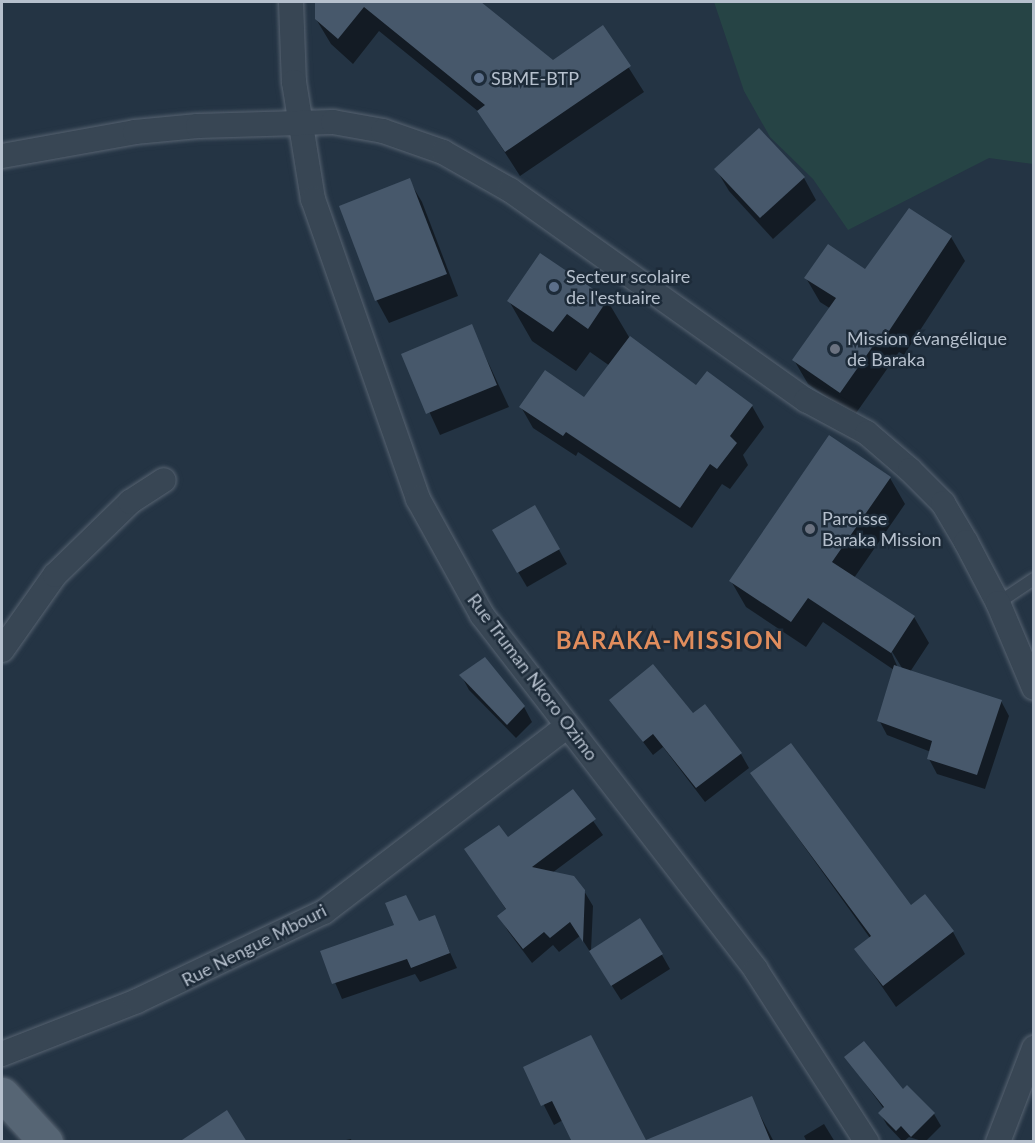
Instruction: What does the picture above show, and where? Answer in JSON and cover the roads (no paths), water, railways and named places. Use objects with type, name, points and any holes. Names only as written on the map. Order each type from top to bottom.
[{"type":"main road","points":[[2,1094],[46,1142]]},
{"type":"street","name":"Rue Truman Nkoro Ozimo","points":[[291,2],[299,123],[313,199],[418,499],[482,615],[756,970],[867,1142]]},
{"type":"street","points":[[2,156],[135,132],[333,122],[383,131],[443,152],[510,190],[806,400],[867,432],[943,503],[998,603],[1034,688]]},
{"type":"street","points":[[2,650],[56,575],[130,502],[164,480]]},
{"type":"street","name":"Rue Nengue Mbouri","points":[[2,1054],[137,1002],[324,912],[567,726]]},
{"type":"street","points":[[999,1142],[1034,1048]]},
{"type":"lane","points":[[998,603],[1034,579]]},
{"type":"place","name":"SBME-BTP","points":[[479,78]]},
{"type":"place","name":"Secteur scolaire de l'estuaire","points":[[554,287]]},
{"type":"place","name":"Mission évangélique de Baraka","points":[[835,349]]},
{"type":"place","name":"Paroisse Baraka Mission","points":[[810,529]]},
{"type":"district","name":"BARAKA-MISSION","points":[[670,640]]}]
